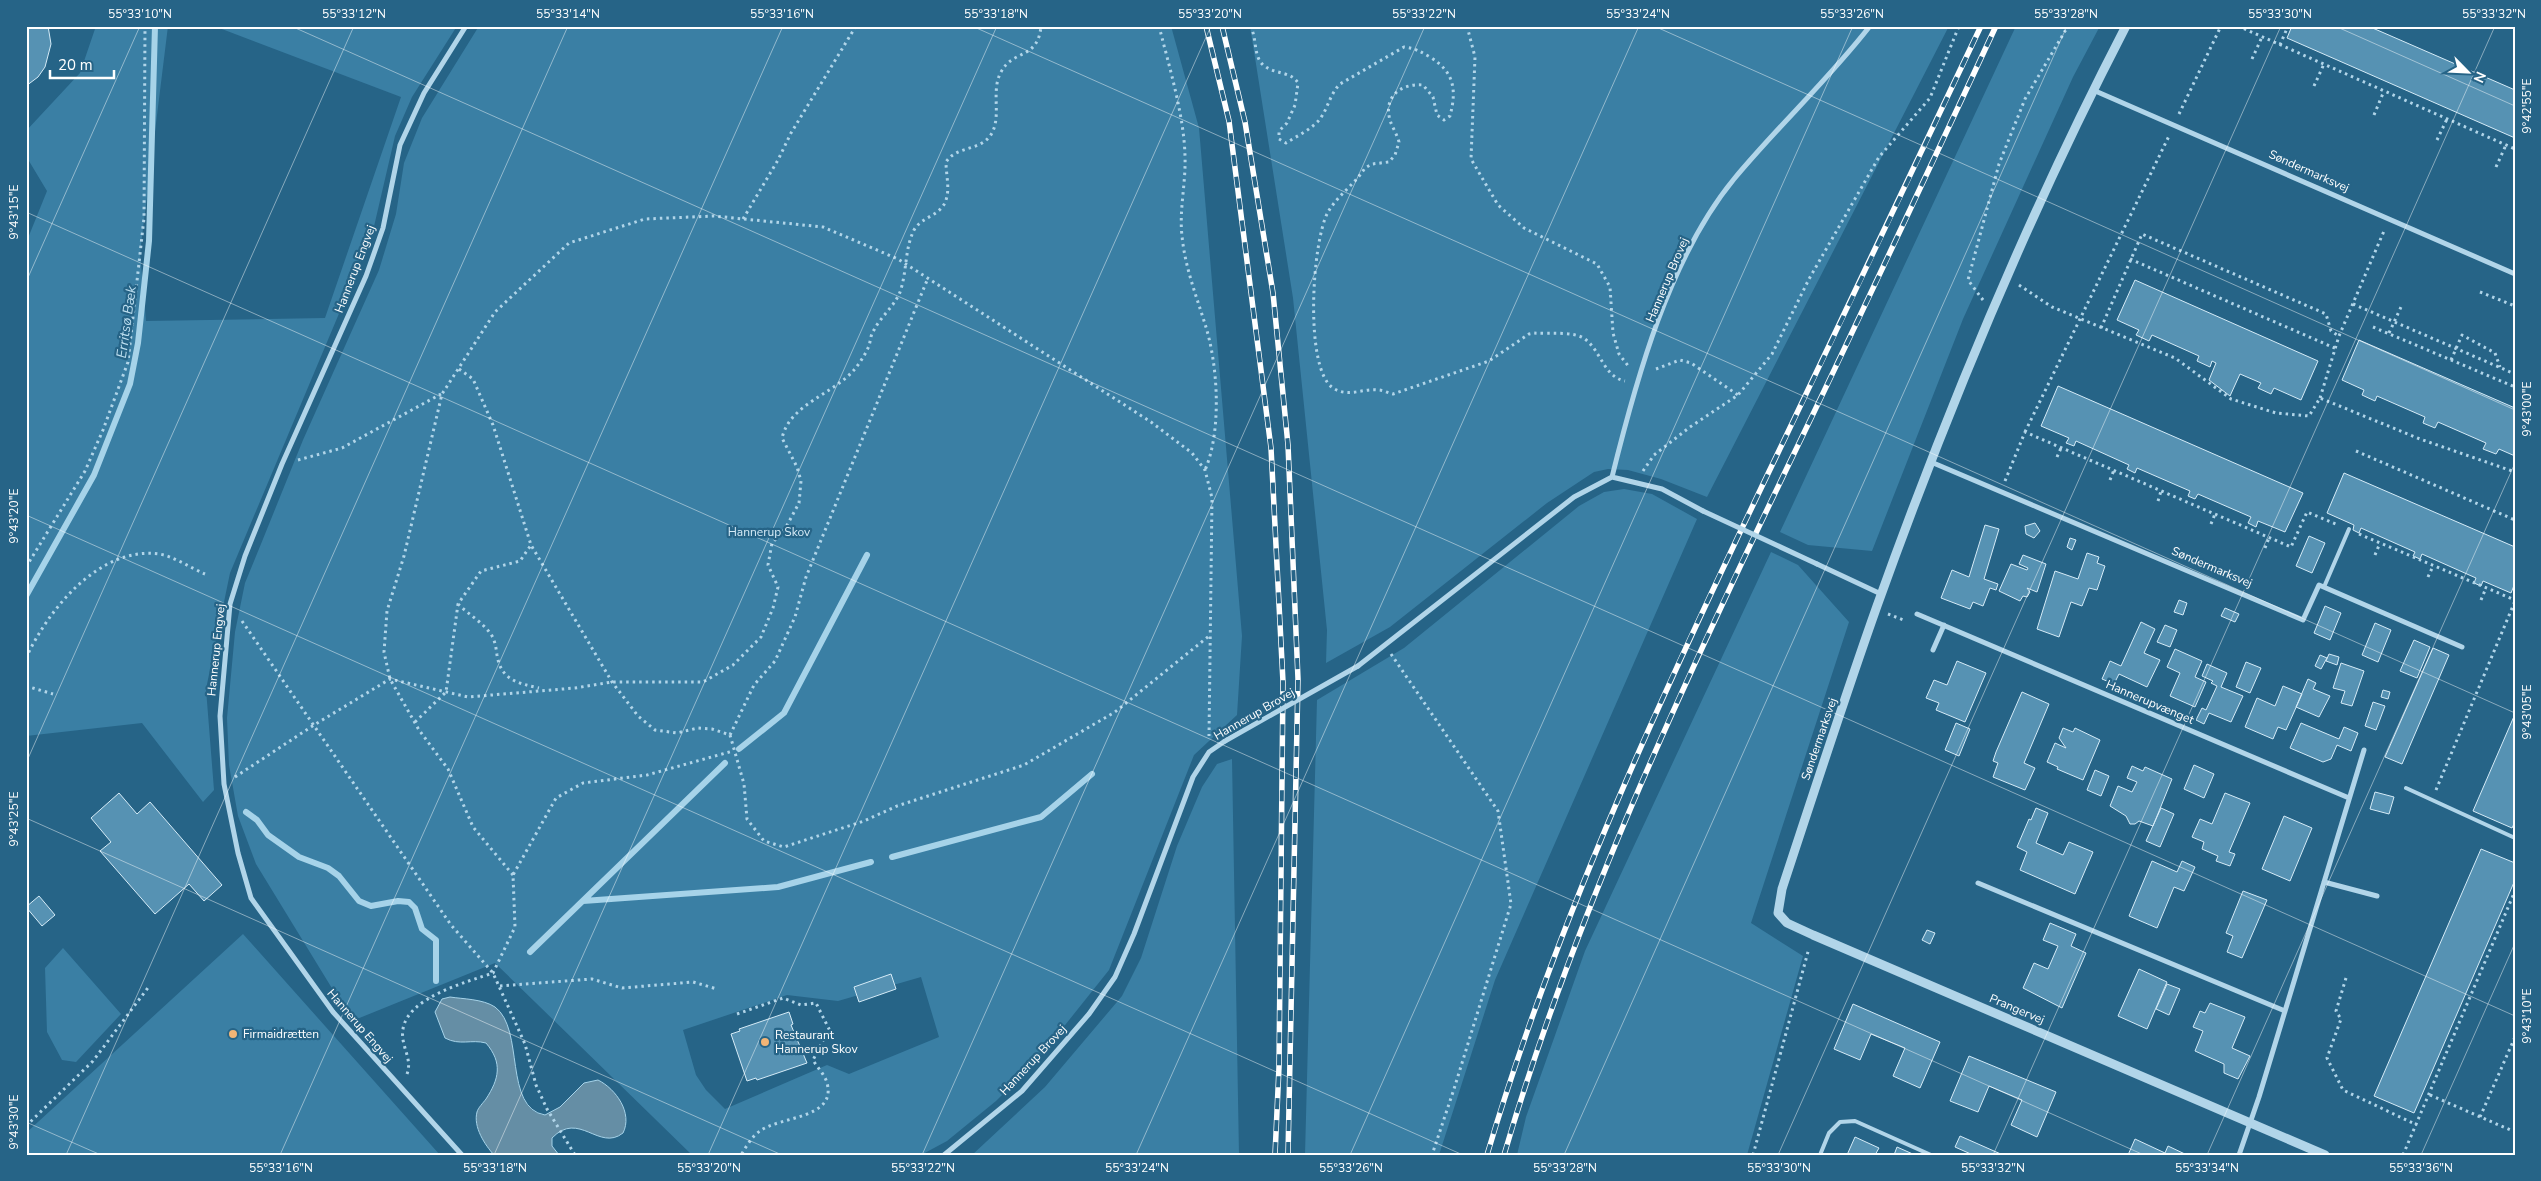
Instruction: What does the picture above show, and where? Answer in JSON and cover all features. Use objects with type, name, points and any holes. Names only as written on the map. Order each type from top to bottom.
[{"type":"street","name":"Hannerup Engvej","points":[[462,1155],[333,1012],[251,898],[238,853],[224,784],[220,716],[230,604],[245,556],[282,464],[366,276],[383,228],[400,145],[424,93],[466,26]]},
{"type":"street","name":"Hannerup Brovej","points":[[944,1155],[1022,1091],[1089,1014],[1115,976],[1134,934],[1193,776],[1209,752],[1225,741],[1358,666],[1574,496],[1612,478],[1639,375],[1677,275],[1699,232],[1734,180],[1839,66],[1870,26]]},
{"type":"street","name":"Søndermarksvej","points":[[1778,913],[1782,889],[1876,608],[1931,462],[1992,312],[2060,157],[2126,26]]},
{"type":"street","name":"Søndermarksvej","points":[[2093,90],[2515,274]]},
{"type":"street","name":"Søndermarksvej","points":[[1931,462],[2001,490],[2304,620],[2319,585],[2324,587]]},
{"type":"street","points":[[1612,478],[1635,481],[1662,489],[1703,511],[1882,594]]},
{"type":"street","points":[[2324,587],[2462,647]]},
{"type":"street","name":"Hannerupvænget","points":[[1917,614],[2349,798]]},
{"type":"street","points":[[1933,650],[1944,625]]},
{"type":"street","points":[[2239,1155],[2285,1012],[2364,750]]},
{"type":"street","points":[[2324,882],[2377,896]]},
{"type":"street","points":[[1978,883],[2285,1012]]},
{"type":"street","name":"Prangervej","points":[[1778,913],[1787,923],[1813,935],[2325,1155]]},
{"type":"lane","points":[[2324,587],[2348,529]]},
{"type":"lane","points":[[2406,788],[2515,838]]},
{"type":"lane","points":[[1820,1155],[1830,1133],[1840,1122],[1855,1121],[1931,1155]]},
{"type":"path","points":[[26,567],[85,471],[103,430],[128,362],[144,218],[145,26]]},
{"type":"path","points":[[743,219],[778,160],[791,132],[856,26]]},
{"type":"path","points":[[224,784],[314,725],[390,679],[468,697],[542,689],[575,688],[612,682],[703,682],[733,665],[762,637],[773,608],[778,587],[768,565],[772,543],[785,530],[799,503],[801,481],[797,468],[782,438],[784,427],[792,417],[841,384],[855,368],[868,347],[872,331],[901,291],[907,265],[908,246],[914,230],[924,219],[939,211],[946,202],[949,189],[946,162],[949,157],[960,150],[984,143],[991,135],[996,125],[997,80],[1009,62],[1031,51],[1038,43],[1041,26]]},
{"type":"path","points":[[1158,26],[1174,89],[1185,156],[1182,236],[1190,280],[1206,326],[1217,400],[1216,431],[1210,458],[1205,470]]},
{"type":"path","points":[[1250,26],[1260,62],[1266,67],[1293,77],[1298,83],[1291,114],[1279,131],[1278,139],[1282,141],[1286,142],[1314,125],[1320,118],[1333,91],[1340,84],[1404,47],[1415,48],[1442,65],[1453,82],[1452,108],[1450,116],[1444,120],[1437,115],[1433,97],[1430,91],[1423,85],[1402,87],[1396,92],[1389,108],[1390,120],[1399,142],[1396,155],[1389,162],[1372,164],[1365,168],[1329,212],[1319,237],[1313,294],[1320,369],[1326,382],[1332,388],[1340,392],[1377,390],[1393,394],[1489,361],[1534,332],[1579,336],[1586,340],[1618,380],[1626,382],[1639,375],[1680,360],[1691,363],[1738,395]]},
{"type":"path","points":[[1467,26],[1475,57],[1471,159],[1498,205],[1524,228],[1597,264],[1610,287],[1613,333],[1619,354],[1630,368],[1639,375]]},
{"type":"path","points":[[1635,481],[1654,455],[1690,427],[1738,395],[1772,354],[1808,279],[1879,157],[1930,98],[1959,26]]},
{"type":"path","points":[[1992,312],[1968,280],[2000,164],[2025,99],[2068,26]]},
{"type":"path","points":[[2001,490],[2025,432],[2174,126],[2220,26]]},
{"type":"path","points":[[2238,26],[2515,149]]},
{"type":"path","points":[[2280,45],[2288,26]]},
{"type":"path","points":[[2252,59],[2262,37]]},
{"type":"path","points":[[2314,86],[2324,64]]},
{"type":"path","points":[[2374,115],[2384,91]]},
{"type":"path","points":[[2437,140],[2447,119]]},
{"type":"path","points":[[2496,167],[2506,146]]},
{"type":"path","points":[[513,874],[473,827],[448,769],[414,722],[390,679],[384,652],[387,611],[404,556],[442,394],[495,312],[569,243],[645,219],[714,216],[823,227],[907,265],[1151,422],[1192,453],[1205,470],[1212,498],[1209,752]]},
{"type":"path","points":[[2008,277],[2052,307],[2175,358],[2231,399],[2276,413],[2308,416],[2320,398],[2340,336],[2389,219]]},
{"type":"path","points":[[2101,328],[2142,234],[2326,314],[2332,331],[2340,336]]},
{"type":"path","points":[[2182,252],[2185,246]]},
{"type":"path","points":[[2130,259],[2337,349]]},
{"type":"path","points":[[2246,279],[2248,273]]},
{"type":"path","points":[[928,278],[806,577],[795,618],[775,661],[754,685],[730,735],[733,751],[744,784],[747,819],[764,841],[784,847],[864,821],[897,806],[1024,765],[1115,712],[1210,635]]},
{"type":"path","points":[[2480,292],[2515,306]]},
{"type":"path","points":[[2305,305],[2308,299]]},
{"type":"path","points":[[2353,304],[2515,374]]},
{"type":"path","points":[[2389,333],[2401,307]]},
{"type":"path","points":[[2373,327],[2515,387]]},
{"type":"path","points":[[2451,360],[2462,335],[2495,352],[2500,367]]},
{"type":"path","points":[[459,369],[473,379],[493,425],[531,545],[612,682],[638,716],[655,730],[677,733],[698,728],[712,729],[730,735]]},
{"type":"path","points":[[282,464],[342,448],[442,394]]},
{"type":"path","points":[[2320,398],[2420,439],[2515,472]]},
{"type":"path","points":[[2025,432],[2291,547],[2308,512],[2515,600],[2432,800]]},
{"type":"path","points":[[2056,457],[2061,448]]},
{"type":"path","points":[[2356,451],[2515,520]]},
{"type":"path","points":[[2110,480],[2114,470]]},
{"type":"path","points":[[2158,501],[2161,491]]},
{"type":"path","points":[[2211,524],[2215,514]]},
{"type":"path","points":[[2265,548],[2269,538]]},
{"type":"path","points":[[2375,555],[2380,543]]},
{"type":"path","points":[[414,722],[446,692],[458,604],[482,571],[520,561],[531,545]]},
{"type":"path","points":[[26,658],[58,604],[86,577],[123,557],[159,554],[205,574]]},
{"type":"path","points":[[2428,577],[2433,566]]},
{"type":"path","points":[[2481,600],[2486,588]]},
{"type":"path","points":[[230,604],[451,925],[494,973],[525,1044],[536,1085],[547,1109],[575,1155]]},
{"type":"path","points":[[458,604],[490,632],[494,642],[498,665],[504,675],[520,684],[542,689]]},
{"type":"path","points":[[1876,608],[1908,622],[1917,614]]},
{"type":"path","points":[[1385,645],[1498,811],[1511,904],[1432,1155]]},
{"type":"path","points":[[26,686],[53,694]]},
{"type":"path","points":[[398,1084],[408,1073],[410,1061],[403,1042],[402,1029],[408,1016],[435,994],[494,973],[514,927],[513,874],[556,798],[583,783],[647,775],[733,751]]},
{"type":"path","points":[[2403,1155],[2515,891]]},
{"type":"path","points":[[1753,1155],[1813,935]]},
{"type":"path","points":[[2346,978],[2336,1011],[2341,1019],[2328,1058],[2331,1066],[2343,1090],[2417,1125]]},
{"type":"path","points":[[500,986],[592,979],[622,988],[693,982],[717,989]]},
{"type":"path","points":[[26,1126],[93,1061],[150,984]]},
{"type":"path","points":[[737,1014],[783,998],[801,1005],[816,1003],[829,1029],[813,1060],[827,1081],[826,1102],[817,1111],[771,1124],[759,1131],[741,1155]]},
{"type":"path","points":[[2480,1117],[2515,1037]]},
{"type":"path","points":[[2430,1095],[2515,1132]]},
{"type":"green space","points":[[96,26],[168,26],[140,253],[146,321],[325,318],[401,97],[214,26],[457,26],[412,97],[395,136],[372,235],[230,573],[206,689],[214,790],[203,802],[142,723],[26,736],[26,243],[47,191],[26,156],[26,131],[80,73]]},
{"type":"green space","name":"Hannerup Skov","points":[[479,26],[1171,26],[1199,128],[1242,636],[1237,715],[1194,755],[1109,970],[1038,1059],[996,1101],[947,1141],[921,1155],[692,1155],[495,963],[352,1021],[256,864],[238,816],[229,765],[227,718],[235,632],[245,583],[303,440],[379,270],[396,214],[404,163],[422,118]],"holes":[[[921,977],[939,1037],[849,1074],[827,1065],[725,1109],[706,1090],[696,1075],[683,1030],[787,995],[838,1001]]]},
{"type":"green space","points":[[1250,26],[1949,26],[1707,497],[1661,479],[1628,470],[1608,469],[1594,472],[1547,503],[1390,627],[1326,663],[1327,630],[1293,298]]},
{"type":"green space","points":[[2016,26],[2100,26],[2073,77],[1963,319],[1872,551],[1808,545],[1780,532]]},
{"type":"green space","points":[[1624,489],[1652,494],[1697,519],[1495,980],[1439,1155],[1305,1155],[1317,700],[1404,648],[1579,506],[1604,492]]},
{"type":"green space","points":[[1771,552],[1798,565],[1849,622],[1751,923],[1803,956],[1747,1155],[1517,1155],[1526,1117],[1585,951]]},
{"type":"green space","points":[[1232,759],[1239,1155],[972,1155],[1045,1087],[1122,996],[1141,958],[1177,846],[1202,787],[1217,764]]},
{"type":"green space","name":"Firmaidrætten","points":[[243,934],[440,1155],[26,1155],[26,1133]]},
{"type":"green space","points":[[63,948],[121,1014],[76,1062],[62,1060],[47,1032],[45,968]]},
{"type":"shaded area","points":[[450,997],[490,1004],[504,1018],[510,1032],[519,1084],[524,1098],[532,1109],[545,1115],[560,1107],[584,1083],[598,1080],[611,1089],[621,1102],[626,1118],[623,1133],[614,1138],[606,1138],[580,1129],[571,1128],[562,1131],[552,1138],[552,1146],[559,1155],[494,1155],[478,1130],[476,1118],[479,1107],[494,1085],[497,1064],[486,1043],[456,1042],[445,1038],[435,1012],[442,999]]},
{"type":"building","points":[[26,26],[48,26],[51,44],[45,67],[38,77],[26,86]]},
{"type":"building","points":[[2292,26],[2368,26],[2515,90],[2515,138],[2287,38]]},
{"type":"building","points":[[2135,280],[2318,361],[2301,400],[2274,388],[2271,394],[2258,388],[2261,383],[2240,374],[2230,396],[2209,380],[2216,363],[2212,361],[2210,367],[2197,361],[2199,356],[2152,335],[2149,341],[2136,335],[2139,330],[2117,320]]},
{"type":"building","points":[[2359,340],[2515,408],[2515,456],[2499,449],[2496,454],[2483,449],[2486,443],[2438,422],[2435,428],[2423,423],[2425,417],[2377,396],[2375,401],[2362,395],[2364,390],[2342,380]]},
{"type":"building","points":[[2058,386],[2303,493],[2285,532],[2258,521],[2256,527],[2248,523],[2251,517],[2198,494],[2195,499],[2188,496],[2190,491],[2137,468],[2135,473],[2127,469],[2129,465],[2076,441],[2074,446],[2066,443],[2069,438],[2041,426]]},
{"type":"building","points":[[2344,473],[2515,547],[2515,583],[2511,593],[2483,581],[2481,586],[2474,583],[2476,578],[2422,554],[2420,559],[2413,556],[2415,552],[2361,528],[2359,533],[2353,530],[2354,525],[2327,513]]},
{"type":"building","points":[[2035,523],[2040,531],[2034,538],[2026,534],[2025,526]]},
{"type":"building","points":[[1985,525],[1999,529],[1984,579],[1998,584],[1996,590],[1990,588],[1983,606],[1973,602],[1970,609],[1941,598],[1952,570],[1969,577]]},
{"type":"building","points":[[2309,536],[2325,543],[2312,573],[2296,566]]},
{"type":"building","points":[[2070,538],[2076,540],[2072,550],[2067,547]]},
{"type":"building","points":[[2087,553],[2099,557],[2097,563],[2105,566],[2097,590],[2089,588],[2082,606],[2071,602],[2059,637],[2037,629],[2055,571],[2078,579]]},
{"type":"building","points":[[2023,555],[2046,564],[2037,592],[2027,588],[2030,592],[2027,597],[2023,596],[2020,601],[1999,591],[2011,564],[2027,570],[2028,568],[2019,564]]},
{"type":"building","points":[[2179,600],[2187,603],[2183,615],[2174,612]]},
{"type":"building","points":[[2325,606],[2341,613],[2330,640],[2314,633]]},
{"type":"building","points":[[2225,608],[2239,614],[2235,622],[2221,616]]},
{"type":"building","points":[[2141,622],[2155,629],[2144,653],[2160,660],[2147,687],[2119,674],[2114,684],[2102,679],[2110,661],[2121,666]]},
{"type":"building","points":[[2375,623],[2391,630],[2378,662],[2362,655]]},
{"type":"building","points":[[2165,625],[2177,630],[2170,647],[2157,642]]},
{"type":"building","points":[[2414,640],[2430,647],[2417,678],[2400,671]]},
{"type":"building","points":[[2433,648],[2449,655],[2402,764],[2385,757]]},
{"type":"building","points":[[2175,649],[2202,661],[2195,677],[2206,682],[2195,707],[2170,696],[2180,673],[2167,667]]},
{"type":"building","points":[[2329,654],[2339,657],[2337,665],[2326,661]]},
{"type":"building","points":[[2320,655],[2327,658],[2321,669],[2315,666]]},
{"type":"building","points":[[1957,661],[1986,673],[1965,722],[1936,710],[1939,703],[1926,698],[1934,680],[1947,685]]},
{"type":"building","points":[[2246,662],[2261,668],[2250,693],[2236,687]]},
{"type":"building","points":[[2341,663],[2364,671],[2352,706],[2341,703],[2345,691],[2333,688]]},
{"type":"building","points":[[2207,664],[2227,673],[2221,687],[2243,696],[2231,722],[2209,713],[2204,724],[2196,720],[2202,708],[2206,710],[2217,686],[2211,683],[2213,681],[2202,676]]},
{"type":"building","points":[[2308,679],[2316,683],[2313,689],[2330,696],[2319,717],[2296,707]]},
{"type":"building","points":[[2283,686],[2302,694],[2286,730],[2278,727],[2273,739],[2245,727],[2257,698],[2275,706]]},
{"type":"building","points":[[2383,690],[2390,692],[2388,699],[2381,697]]},
{"type":"building","points":[[2022,692],[2049,704],[2024,763],[2035,768],[2025,790],[1993,777],[1998,763],[1993,761],[1996,752]]},
{"type":"building","points":[[2373,702],[2385,706],[2376,730],[2365,726]]},
{"type":"building","points":[[2515,714],[2515,822],[2512,828],[2473,811]]},
{"type":"building","points":[[1956,723],[1970,729],[1959,756],[1945,750]]},
{"type":"building","points":[[2301,723],[2339,739],[2344,727],[2358,733],[2351,751],[2337,745],[2331,759],[2323,762],[2290,748]]},
{"type":"building","points":[[2063,728],[2073,732],[2075,728],[2100,740],[2083,780],[2057,769],[2058,767],[2047,762],[2055,743],[2066,748],[2059,738]]},
{"type":"building","points":[[2194,765],[2214,774],[2204,798],[2184,789]]},
{"type":"building","points":[[2132,766],[2143,771],[2145,767],[2172,779],[2153,826],[2139,821],[2135,824],[2130,824],[2126,816],[2110,806],[2118,786],[2132,792],[2137,782],[2127,778]]},
{"type":"building","points":[[2095,770],[2109,776],[2101,796],[2087,790]]},
{"type":"building","points":[[2375,792],[2394,797],[2389,814],[2370,809]]},
{"type":"building","points":[[119,793],[137,814],[150,802],[222,885],[204,901],[189,884],[155,914],[100,851],[111,842],[91,818]]},
{"type":"building","points":[[2225,793],[2250,803],[2229,852],[2235,854],[2230,866],[2216,861],[2218,856],[2202,849],[2204,842],[2192,837],[2200,819],[2212,824]]},
{"type":"building","points":[[2036,808],[2048,813],[2036,843],[2063,855],[2069,842],[2093,852],[2075,894],[2020,870],[2027,852],[2017,847]]},
{"type":"building","points":[[2161,808],[2174,814],[2160,847],[2146,841]]},
{"type":"building","points":[[2284,816],[2312,828],[2290,881],[2262,869]]},
{"type":"building","points":[[2481,849],[2515,863],[2515,880],[2414,1113],[2374,1096]]},
{"type":"building","points":[[2152,861],[2177,872],[2182,861],[2195,867],[2184,891],[2174,887],[2157,928],[2129,916]]},
{"type":"building","points":[[2243,891],[2267,900],[2242,958],[2227,952],[2233,936],[2226,933]]},
{"type":"building","points":[[39,896],[55,915],[42,926],[26,907]]},
{"type":"building","points":[[2050,923],[2076,934],[2071,946],[2086,953],[2062,1008],[2023,988],[2034,963],[2048,969],[2058,946],[2043,940]]},
{"type":"building","points":[[1927,930],[1935,933],[1930,944],[1922,940]]},
{"type":"building","points":[[2139,969],[2167,982],[2147,1029],[2118,1016]]},
{"type":"building","points":[[891,974],[896,989],[859,1002],[854,987]]},
{"type":"building","points":[[2167,984],[2180,989],[2169,1015],[2156,1009]]},
{"type":"building","points":[[2210,1003],[2245,1017],[2232,1048],[2250,1056],[2238,1079],[2224,1073],[2224,1064],[2195,1051],[2203,1031],[2193,1027],[2200,1011],[2205,1013]]},
{"type":"building","points":[[1853,1004],[1940,1042],[1920,1088],[1893,1076],[1905,1048],[1871,1034],[1860,1060],[1834,1049]]},
{"type":"building","name":"Restaurant Hannerup Skov","points":[[789,1012],[793,1024],[791,1025],[807,1063],[757,1080],[756,1078],[747,1081],[731,1034],[740,1031],[739,1029]]},
{"type":"building","points":[[1969,1056],[2056,1092],[2037,1137],[2011,1125],[2022,1100],[1989,1086],[1978,1112],[1950,1101]]},
{"type":"building","points":[[1960,1136],[2003,1155],[1973,1155],[1955,1147]]},
{"type":"building","points":[[1855,1137],[1879,1148],[1875,1155],[1847,1155]]},
{"type":"building","points":[[2135,1139],[2165,1153],[2168,1146],[2187,1155],[2128,1155]]},
{"type":"building","points":[[1897,1147],[1915,1155],[1894,1155]]},
{"type":"waterway","name":"Erritsø Bæk","points":[[26,596],[94,475],[130,384],[138,343],[149,241],[155,26]]},
{"type":"waterway","points":[[739,749],[784,713],[867,555]]},
{"type":"waterway","points":[[530,952],[725,763]]},
{"type":"waterway","points":[[892,857],[1041,817],[1092,774]]},
{"type":"waterway","points":[[246,812],[257,820],[268,835],[299,857],[328,868],[339,876],[359,901],[371,906],[398,901],[409,902],[415,908],[422,929],[436,940],[436,981]]},
{"type":"waterway","points":[[583,901],[778,887],[871,862]]},
{"type":"railway","points":[[1206,26],[1229,121],[1271,448],[1283,682],[1279,1067],[1275,1155]]},
{"type":"railway","points":[[1222,26],[1245,122],[1273,293],[1288,445],[1298,679],[1288,1155]]},
{"type":"railway","points":[[1487,1155],[1547,976],[1618,800],[1735,542],[1981,26]]},
{"type":"railway","points":[[1504,1155],[1532,1066],[1596,892],[1669,721],[1707,636],[1996,26]]},
{"type":"place","name":"Firmaidrætten","points":[[233,1034]]},
{"type":"place","name":"Restaurant Hannerup Skov","points":[[765,1042]]}]
